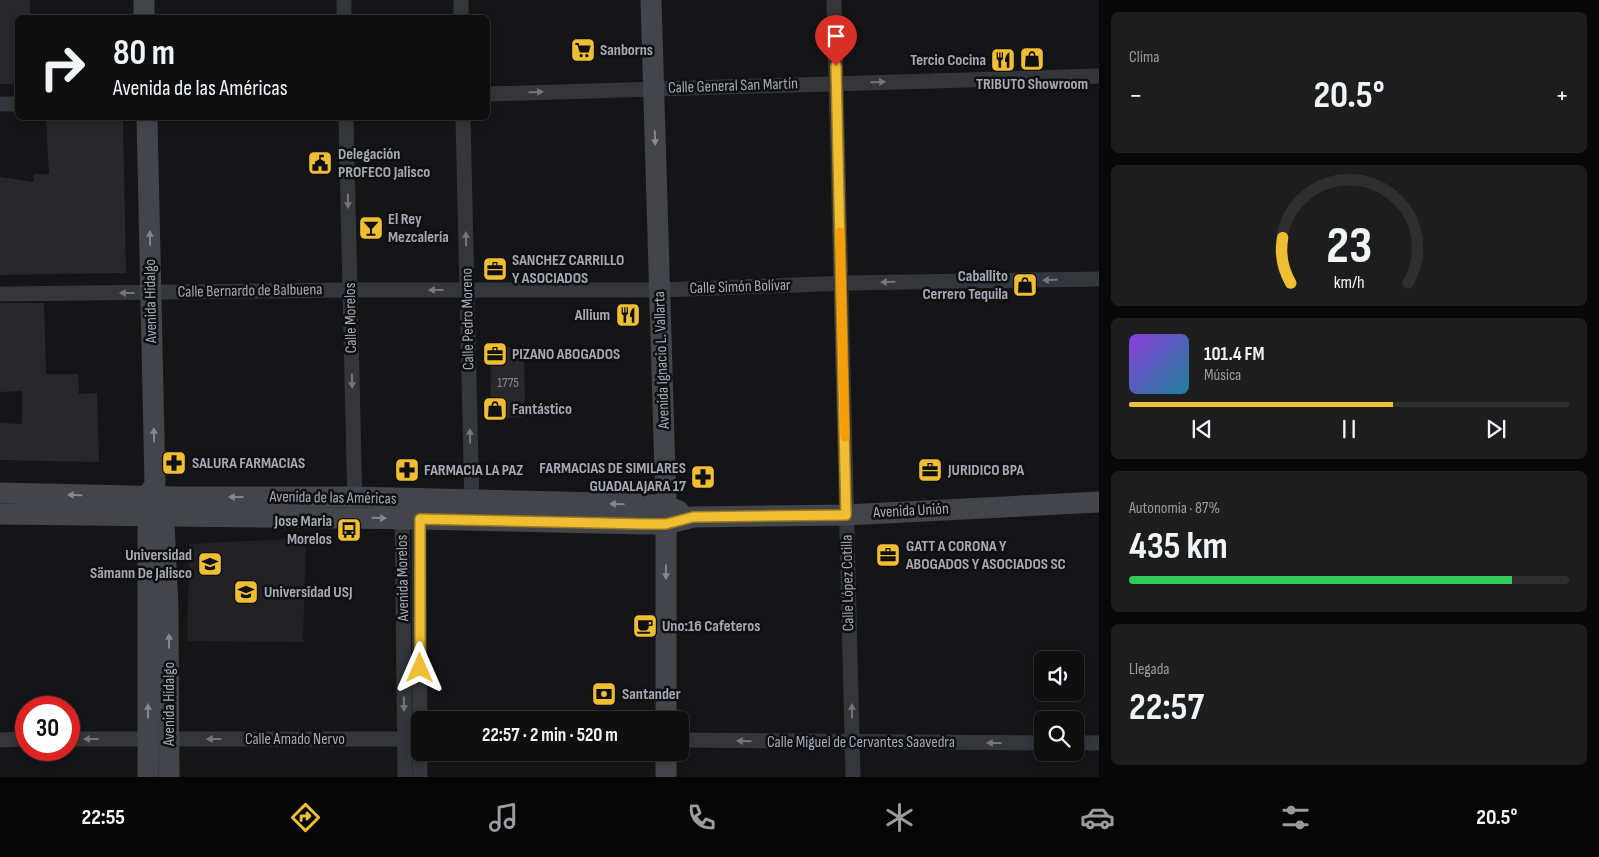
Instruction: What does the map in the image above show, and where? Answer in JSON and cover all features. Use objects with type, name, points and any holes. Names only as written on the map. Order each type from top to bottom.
[{"type":"main road","points":[[144,0],[144,15]]},
{"type":"main road","name":"Avenida Ignacio L. Vallarta","points":[[651,0],[666,515],[666,711]]},
{"type":"main road","name":"Avenida Hidalgo","points":[[147,120],[155,501],[148,777]]},
{"type":"main road","name":"Avenida de las Américas","points":[[0,493],[355,508],[666,515]]},
{"type":"main road","name":"Avenida Hidalgo","points":[[155,501],[168,608],[169,777]]},
{"type":"main road","name":"Avenida de las Américas","points":[[0,514],[155,501]]},
{"type":"main road","name":"Avenida Unión","points":[[666,515],[693,517],[846,515],[1099,502]]},
{"type":"main road","points":[[666,761],[666,777]]},
{"type":"street","points":[[344,0],[344,15]]},
{"type":"street","points":[[461,0],[461,15]]},
{"type":"street","name":"Calle López Cotilla","points":[[834,0],[853,777]]},
{"type":"street","name":"Calle General San Martín","points":[[490,94],[1099,76]]},
{"type":"street","points":[[0,104],[15,104]]},
{"type":"street","name":"Calle Morelos","points":[[346,120],[355,508]]},
{"type":"street","name":"Calle Pedro Moreno","points":[[463,120],[472,510]]},
{"type":"street","name":"Calle Simón Bolívar","points":[[350,290],[660,290],[841,283],[1099,279]]},
{"type":"street","name":"Calle Bernardo de Balbuena","points":[[0,294],[350,290]]},
{"type":"street","name":"Avenida Morelos","points":[[411,509],[415,711]]},
{"type":"street","points":[[80,739],[148,739]]},
{"type":"street","name":"Calle Amado Nervo","points":[[169,739],[411,739]]},
{"type":"street","points":[[0,740],[15,740]]},
{"type":"street","name":"Calle Miguel de Cervantes Saavedra","points":[[689,740],[1034,743]]},
{"type":"street","points":[[1084,743],[1099,743]]},
{"type":"street","name":"Avenida Morelos","points":[[405,777],[411,754]]},
{"type":"street","name":"Avenida Morelos","points":[[418,761],[420,777]]},
{"type":"shaded area","name":"Universidad USJ","points":[[306,538],[303,642],[187,641],[189,544]]},
{"type":"building","points":[[0,0],[30,0],[30,15],[15,15],[15,84],[0,84]]},
{"type":"building","points":[[46,120],[123,120],[126,273],[0,275],[0,177],[34,182],[33,174],[49,174]]},
{"type":"building","points":[[0,303],[44,303],[46,374],[78,374],[79,394],[97,393],[99,462],[0,460],[0,423],[22,424],[22,391],[0,392]]},
{"type":"building","points":[[490,347],[524,347],[525,417],[491,418]]},
{"type":"slow traffic","points":[[840,232],[845,437]]},
{"type":"place","name":"Sanborns","points":[[583,50]]},
{"type":"place","name":"TRIBUTO Showroom","points":[[1032,59]]},
{"type":"place","name":"Tercio Cocina","points":[[1003,60]]},
{"type":"place","name":"Delegación PROFECO Jalisco","points":[[320,163]]},
{"type":"place","name":"El Rey Mezcalería","points":[[371,228]]},
{"type":"place","name":"SANCHEZ CARRILLO Y ASOCIADOS","points":[[495,269]]},
{"type":"place","name":"Caballito Cerrero Tequila","points":[[1025,285]]},
{"type":"place","name":"Allium","points":[[628,315]]},
{"type":"place","name":"PIZANO ABOGADOS","points":[[495,354]]},
{"type":"place","name":"Fantástico","points":[[495,409]]},
{"type":"place","name":"SALURA FARMACIAS","points":[[174,463]]},
{"type":"place","name":"FARMACIA LA PAZ","points":[[407,470]]},
{"type":"place","name":"JURIDICO BPA","points":[[930,470]]},
{"type":"place","name":"FARMACIAS DE SIMILARES GUADALAJARA 17","points":[[703,477]]},
{"type":"place","name":"Jose Maria Morelos","points":[[349,530]]},
{"type":"place","name":"GATT A CORONA Y ABOGADOS Y ASOCIADOS SC","points":[[888,555]]},
{"type":"place","name":"Universidad Sämann De Jalisco","points":[[210,564]]},
{"type":"place","name":"Universidad USJ","points":[[246,592]]},
{"type":"place","name":"Uno:16 Cafeteros","points":[[645,626]]},
{"type":"place","name":"Santander","points":[[604,694]]},
{"type":"route","points":[[420,668],[420,519],[666,524],[693,517],[846,515],[836,66]]}]
